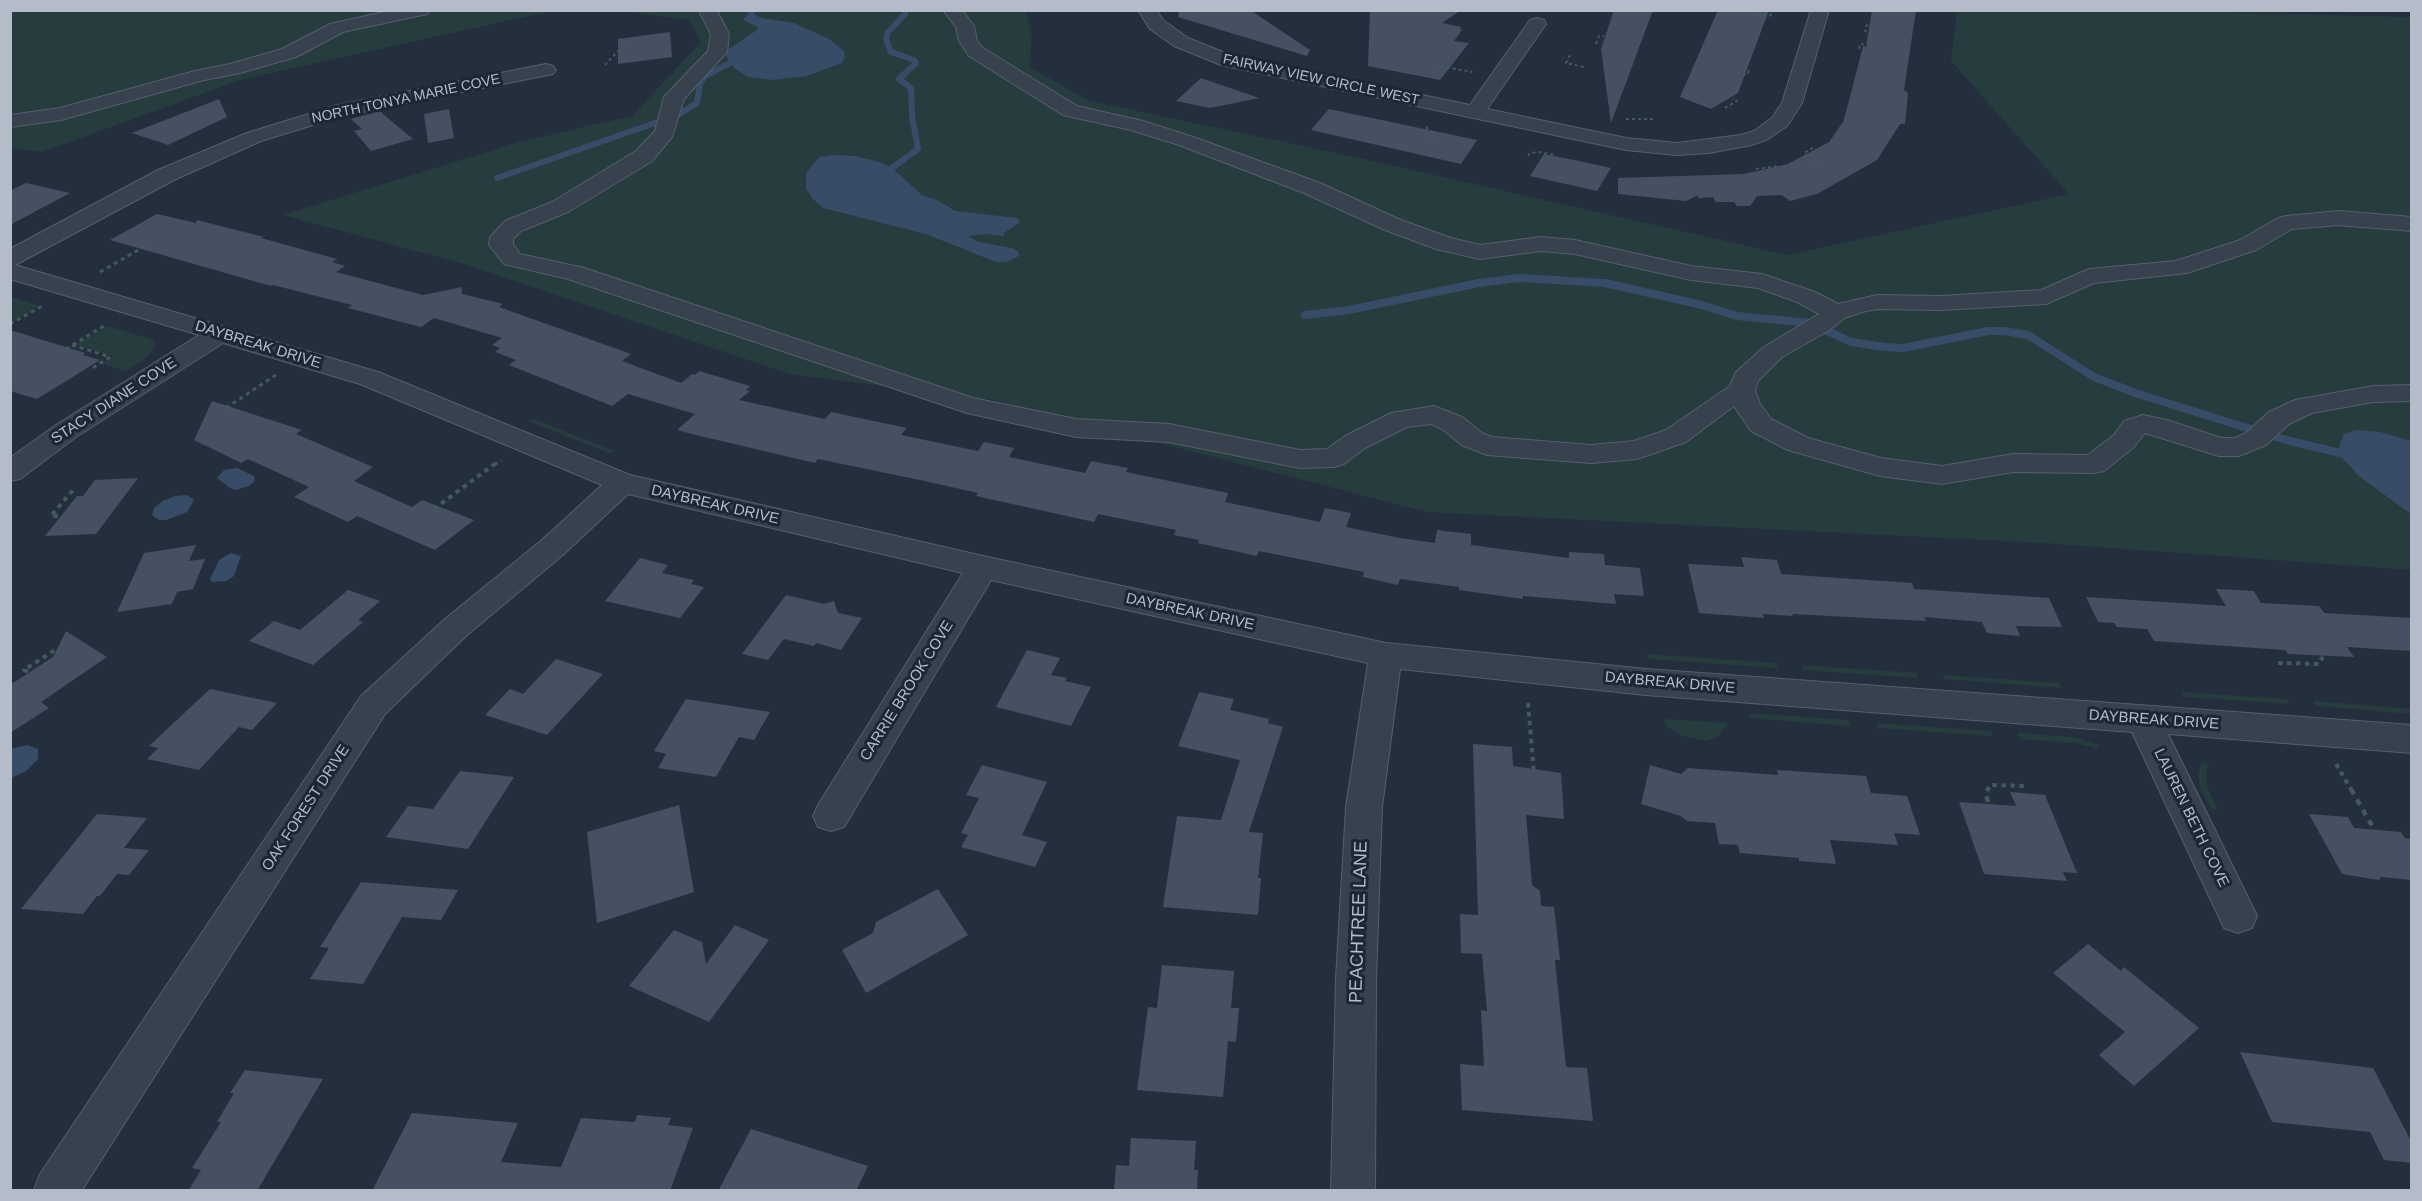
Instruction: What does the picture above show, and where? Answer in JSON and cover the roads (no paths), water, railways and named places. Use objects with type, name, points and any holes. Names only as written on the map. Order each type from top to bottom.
[{"type":"street","points":[[10,121],[61,114],[202,75],[233,69],[289,52],[337,28],[421,10]]},
{"type":"street","points":[[711,10],[709,14],[720,34],[717,52],[674,97],[665,133],[644,156],[560,207],[513,226],[502,237],[501,245],[512,259],[576,273],[967,405],[1076,428],[1169,433],[1300,459],[1334,458],[1355,442],[1401,418],[1434,415],[1452,423],[1472,439],[1487,446],[1591,454],[1637,450],[1676,436],[1715,406],[1742,390]]},
{"type":"street","name":"FAIRWAY VIEW CIRCLE WEST","points":[[1147,10],[1156,25],[1175,39],[1222,59],[1645,147],[1692,149],[1744,141],[1761,135],[1775,126],[1788,112],[1820,10]]},
{"type":"street","points":[[959,14],[968,41],[976,52],[1070,111],[1147,128],[1186,141],[1312,188],[1393,225],[1444,244],[1480,252],[1541,244],[1575,247],[1691,273],[1762,281],[1806,297],[1836,313]]},
{"type":"street","points":[[1475,112],[1537,24]]},
{"type":"street","name":"NORTH TONYA MARIE COVE","points":[[10,259],[166,175],[254,137],[338,111],[546,70]]},
{"type":"street","points":[[2412,224],[2338,219],[2286,223],[2248,245],[2179,268],[2089,276],[2046,297],[1941,303],[1877,302],[1856,306],[1836,313],[1820,326],[1773,352],[1745,378],[1742,390],[1747,405],[1761,425],[1780,437],[1824,453],[1880,467],[1921,473],[1962,472],[2013,463],[2094,464],[2124,441],[2134,427],[2144,424],[2157,426],[2219,447],[2239,447],[2290,411],[2305,406],[2373,394],[2412,393]]},
{"type":"street","name":"DAYBREAK DRIVE","points":[[10,271],[369,378],[622,483],[983,567],[1386,655],[1646,682],[2412,739]]},
{"type":"street","name":"STACY DIANE COVE","points":[[10,472],[66,431],[220,333]]},
{"type":"street","name":"OAK FOREST DRIVE","points":[[56,1191],[373,705],[456,627],[554,547],[622,483]]},
{"type":"street","name":"CARRIE BROOK COVE","points":[[831,816],[983,567]]},
{"type":"street","name":"PEACHTREE LANE","points":[[1353,1191],[1356,979],[1364,807],[1378,696],[1386,655]]},
{"type":"street","name":"LAUREN BETH COVE","points":[[2144,720],[2238,916]]},
{"type":"water","points":[[754,14],[761,18],[794,23],[829,39],[844,51],[845,57],[842,63],[807,76],[773,80],[748,77],[734,68],[725,54],[757,30],[758,27],[743,20],[747,15]]},
{"type":"water","points":[[855,156],[892,168],[922,195],[939,201],[955,211],[1017,218],[1020,222],[1004,233],[1004,236],[986,234],[968,236],[979,242],[1012,248],[1018,251],[1019,256],[1007,262],[996,262],[926,234],[823,208],[806,188],[806,173],[819,157]]},
{"type":"water","points":[[2356,430],[2380,432],[2411,441],[2411,514],[2360,477],[2342,458],[2339,447],[2344,434]]},
{"type":"water","points":[[237,468],[254,476],[255,481],[249,486],[236,490],[217,478],[224,470]]},
{"type":"water","points":[[187,495],[194,500],[187,512],[166,520],[159,520],[152,515],[154,508],[163,501],[175,496]]},
{"type":"water","points":[[231,553],[241,556],[234,576],[226,581],[212,582],[210,579],[219,560]]},
{"type":"water","points":[[27,745],[38,749],[38,759],[26,771],[11,778],[11,749]]},
{"type":"waterway","points":[[751,15],[752,10]]},
{"type":"waterway","points":[[892,168],[918,149],[912,116],[911,88],[899,79],[916,63],[914,60],[891,52],[886,39],[888,32],[905,14],[905,10]]},
{"type":"waterway","points":[[497,178],[678,115],[697,103],[700,84],[705,76],[730,63]]},
{"type":"waterway","points":[[1305,315],[1349,310],[1479,283],[1519,278],[1605,283],[1702,305],[1737,316],[1810,323],[1851,342],[1885,347],[1903,348],[1988,331],[2004,331],[2028,335],[2094,377],[2138,394],[2286,440],[2340,453]]}]
